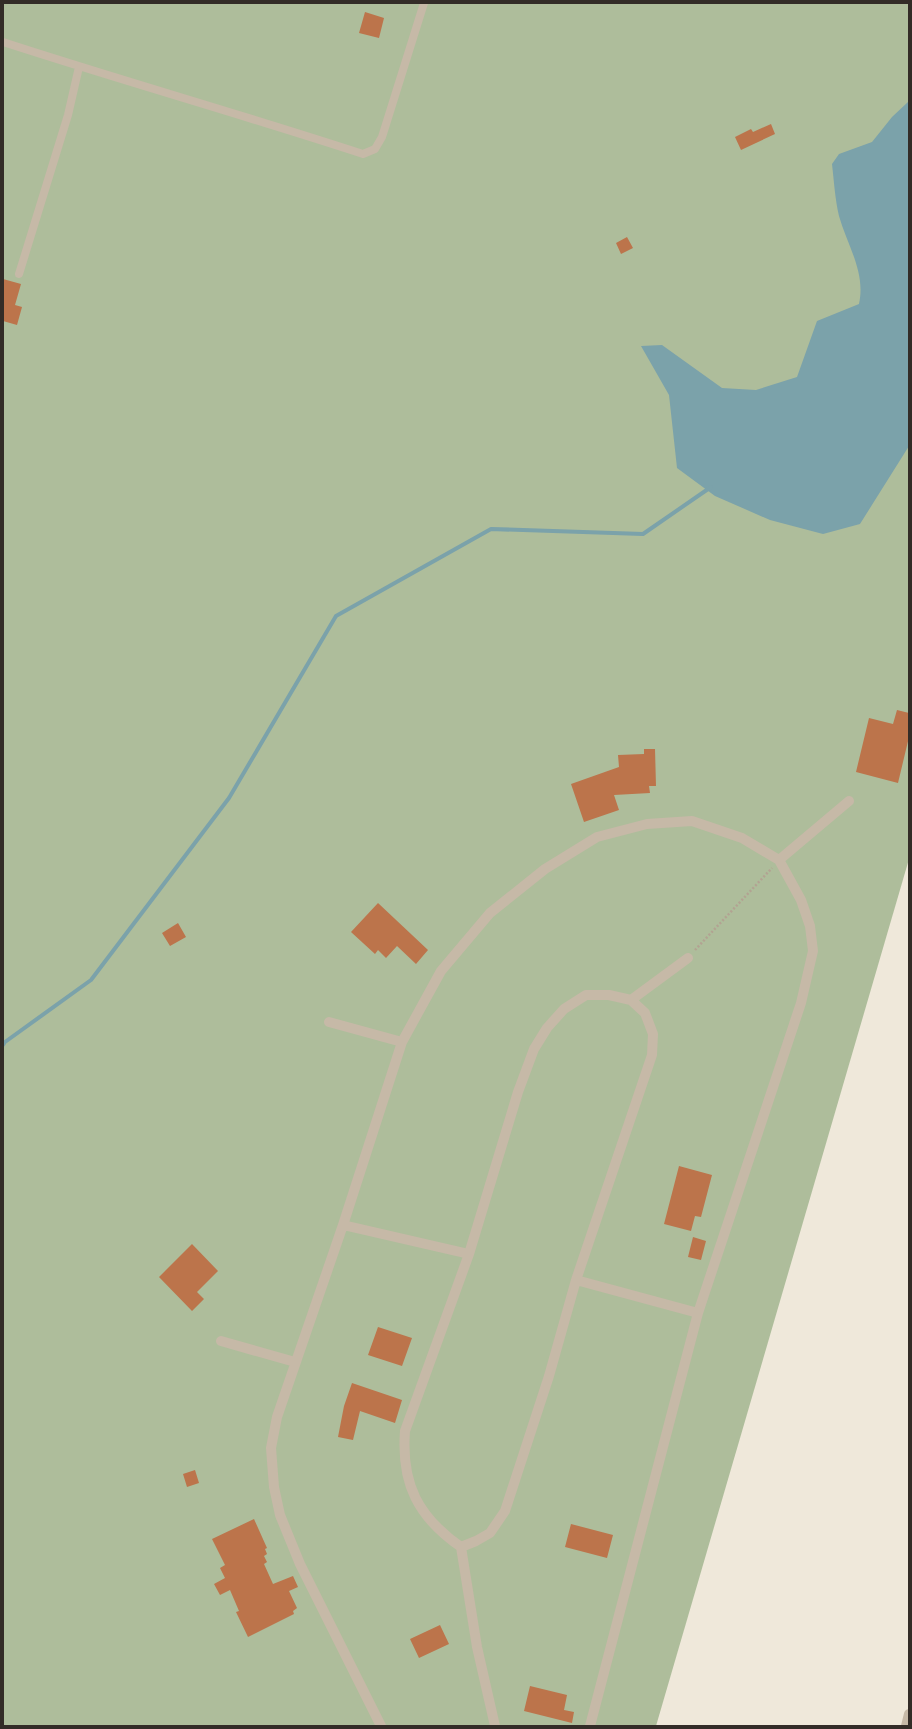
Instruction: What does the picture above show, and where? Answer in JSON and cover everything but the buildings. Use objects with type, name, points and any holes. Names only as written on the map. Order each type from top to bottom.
[{"type":"street","points":[[779,860],[849,801]]},
{"type":"street","points":[[381,1726],[300,1564],[280,1515],[274,1487],[271,1448],[277,1417],[343,1225],[402,1042],[441,971],[490,913],[545,869],[597,837],[646,824],[692,821],[742,838],[779,860],[801,900],[810,926],[813,951],[801,1003],[698,1313],[590,1726]]},
{"type":"street","points":[[631,1000],[688,958]]},
{"type":"street","points":[[461,1547],[490,1533],[505,1511],[549,1376],[576,1280],[652,1055],[653,1034],[651,1027],[645,1013],[631,1000],[608,995],[586,995],[564,1009],[547,1028],[534,1049],[518,1092],[469,1254],[405,1430],[404,1450],[406,1472],[414,1496],[429,1521],[461,1547],[476,1647],[495,1726]]},
{"type":"street","points":[[328,1022],[402,1042]]},
{"type":"street","points":[[343,1225],[469,1254]]},
{"type":"street","points":[[576,1280],[698,1313]]},
{"type":"street","points":[[221,1341],[295,1362]]},
{"type":"street","points":[[906,1726],[909,1714]]},
{"type":"lane","points":[[3,42],[79,67],[257,120],[363,154],[375,149],[382,137],[424,3]]},
{"type":"lane","points":[[19,274],[68,115],[79,67]]},
{"type":"path","points":[[688,958],[779,860]]},
{"type":"green space","points":[[3,3],[909,3],[909,859],[656,1726],[3,1726]]},
{"type":"water","points":[[909,101],[909,446],[860,524],[823,534],[770,520],[715,496],[677,468],[669,395],[641,346],[662,345],[722,388],[756,390],[797,377],[817,321],[859,304],[860,281],[858,270],[839,216],[832,164],[839,154],[872,142],[892,117]]},
{"type":"waterway","points":[[3,1045],[5,1042],[91,980],[229,798],[336,616],[491,529],[643,534],[711,487]]}]
